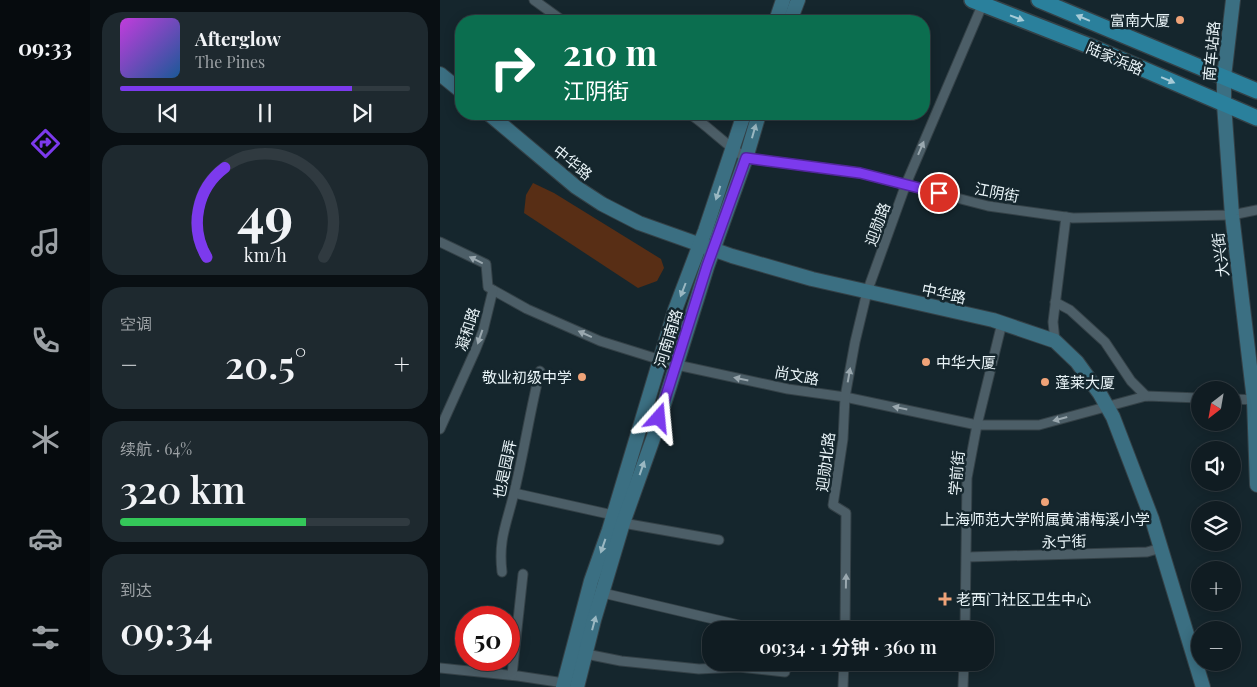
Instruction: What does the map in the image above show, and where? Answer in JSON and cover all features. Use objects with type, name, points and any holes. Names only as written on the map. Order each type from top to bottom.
[{"type":"main road","name":"陆家浜路","points":[[1039,0],[1257,91]]},
{"type":"main road","name":"陆家浜路","points":[[980,2],[1257,118]]},
{"type":"street","points":[[534,0],[555,15]]},
{"type":"street","points":[[778,15],[783,0]]},
{"type":"street","points":[[792,15],[798,0]]},
{"type":"street","name":"南车站路","points":[[1224,104],[1224,77],[1233,0]]},
{"type":"street","name":"迎勋路","points":[[867,292],[906,184],[980,2]]},
{"type":"street","points":[[440,74],[455,86]]},
{"type":"street","name":"大兴街","points":[[1224,104],[1232,215],[1256,400],[1257,485]]},
{"type":"street","name":"中华路","points":[[496,120],[576,187],[602,204],[639,223],[706,247],[812,279],[1002,322],[1055,341],[1077,362],[1113,417],[1152,519],[1202,687]]},
{"type":"street","name":"江阴街","points":[[699,120],[712,129],[731,148],[746,158],[845,171],[906,184],[988,206],[1066,217],[1232,215],[1257,210]]},
{"type":"street","name":"河南南路","points":[[568,686],[588,591],[618,519],[677,365],[731,148],[742,120]]},
{"type":"street","name":"河南南路","points":[[568,686],[586,654],[603,593],[618,519],[675,310],[746,158],[757,120]]},
{"type":"street","points":[[1055,341],[1052,322],[1066,217]]},
{"type":"street","points":[[440,242],[486,264],[488,287],[493,290]]},
{"type":"street","name":"尚文路","points":[[493,290],[528,309],[600,341],[677,365],[788,389],[845,397],[977,425],[1039,425],[1146,396],[1191,398]]},
{"type":"street","name":"凝和路","points":[[440,429],[483,331],[493,290]]},
{"type":"street","name":"迎勋北路","points":[[845,621],[846,513],[833,505],[843,439],[845,397],[867,292]]},
{"type":"street","points":[[1055,302],[1070,310],[1105,342],[1131,381],[1146,396]]},
{"type":"street","name":"学前街","points":[[965,621],[968,478],[977,425],[1002,322]]},
{"type":"street","name":"也是园弄","points":[[502,572],[500,558],[501,539],[514,493],[528,419],[540,371]]},
{"type":"street","points":[[1241,400],[1256,400]]},
{"type":"street","points":[[514,493],[618,519],[719,540]]},
{"type":"street","name":"永宁街","points":[[967,557],[1147,552],[1161,548]]},
{"type":"street","points":[[512,675],[523,574]]},
{"type":"street","points":[[603,593],[722,621]]},
{"type":"street","points":[[586,654],[621,661],[699,669],[739,667],[785,672]]},
{"type":"street","points":[[440,668],[512,675],[568,686]]},
{"type":"street","points":[[843,687],[844,671]]},
{"type":"street","points":[[963,687],[964,671]]},
{"type":"shaded area","points":[[533,183],[554,193],[661,259],[664,268],[657,281],[638,288],[524,213],[526,195]]},
{"type":"place","name":"富南大厦","points":[[1180,20]]},
{"type":"place","name":"中华大厦","points":[[926,362]]},
{"type":"place","name":"敬业初级中学","points":[[582,377]]},
{"type":"place","name":"蓬莱大厦","points":[[1045,382]]},
{"type":"place","name":"上海师范大学附属黄浦梅溪小学","points":[[1045,502]]},
{"type":"place","name":"老西门社区卫生中心","points":[[945,599]]},
{"type":"route","points":[[659,418],[707,266],[746,158],[860,173],[939,193]]}]
